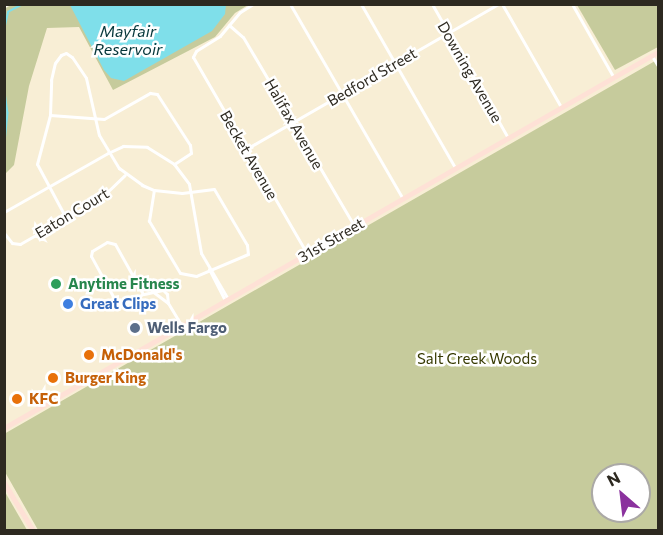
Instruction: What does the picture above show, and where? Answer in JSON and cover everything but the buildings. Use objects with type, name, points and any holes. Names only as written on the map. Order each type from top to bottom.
[{"type":"main road","name":"31st Street","points":[[4,428],[658,52]]},
{"type":"main road","points":[[4,482],[33,531]]},
{"type":"street","points":[[229,25],[237,15],[253,4]]},
{"type":"street","points":[[290,4],[404,199]]},
{"type":"street","points":[[361,4],[456,169]]},
{"type":"street","name":"Downing Avenue","points":[[432,4],[508,139]]},
{"type":"street","points":[[500,4],[561,108]]},
{"type":"street","name":"Bedford Street","points":[[246,149],[500,4]]},
{"type":"street","points":[[572,4],[614,78]]},
{"type":"street","name":"Becket Avenue","points":[[229,25],[220,36],[192,55],[307,254]]},
{"type":"street","name":"Halifax Avenue","points":[[229,25],[243,37],[355,227]]},
{"type":"street","points":[[66,218],[37,164],[50,115],[49,91],[53,72],[58,58],[66,53],[72,57],[86,78],[99,135],[108,153],[126,174],[154,190],[174,193],[208,187],[216,191],[249,248],[244,257],[192,276],[184,275],[176,269],[149,221],[154,190]]},
{"type":"street","points":[[652,56],[658,66]]},
{"type":"street","points":[[50,115],[95,119],[111,117],[150,93],[158,94],[190,145],[191,153],[174,164]]},
{"type":"street","points":[[4,212],[123,146],[136,145],[157,151],[174,164],[184,176],[191,191],[199,244],[209,270],[227,300]]},
{"type":"street","name":"Eaton Court","points":[[4,233],[15,244],[20,244],[110,192],[126,174]]},
{"type":"street","points":[[143,294],[113,243],[107,242],[92,251],[92,258],[119,303],[123,305],[152,291],[164,291],[181,326]]},
{"type":"green space","points":[[13,4],[248,5],[235,13],[215,37],[113,90],[79,27],[47,28],[29,86],[14,165],[5,174],[4,9]]},
{"type":"green space","points":[[577,5],[658,5],[658,47],[615,70]]},
{"type":"green space","name":"Salt Creek Woods","points":[[655,61],[658,66],[658,530],[38,530],[5,472],[4,434]]},
{"type":"green space","points":[[5,492],[27,530],[5,530]]},
{"type":"water","name":"Mayfair Reservoir","points":[[226,4],[225,14],[212,31],[124,81],[111,78],[104,70],[70,5]]},
{"type":"waterway","points":[[4,30],[8,12],[23,4]]},
{"type":"waterway","points":[[4,85],[8,113],[4,153]]},
{"type":"place","name":"Anytime Fitness","points":[[56,284]]},
{"type":"place","name":"Great Clips","points":[[68,304]]},
{"type":"place","name":"Wells Fargo","points":[[135,328]]},
{"type":"place","name":"McDonald's","points":[[89,355]]},
{"type":"place","name":"Burger King","points":[[53,378]]},
{"type":"place","name":"KFC","points":[[17,399]]}]
